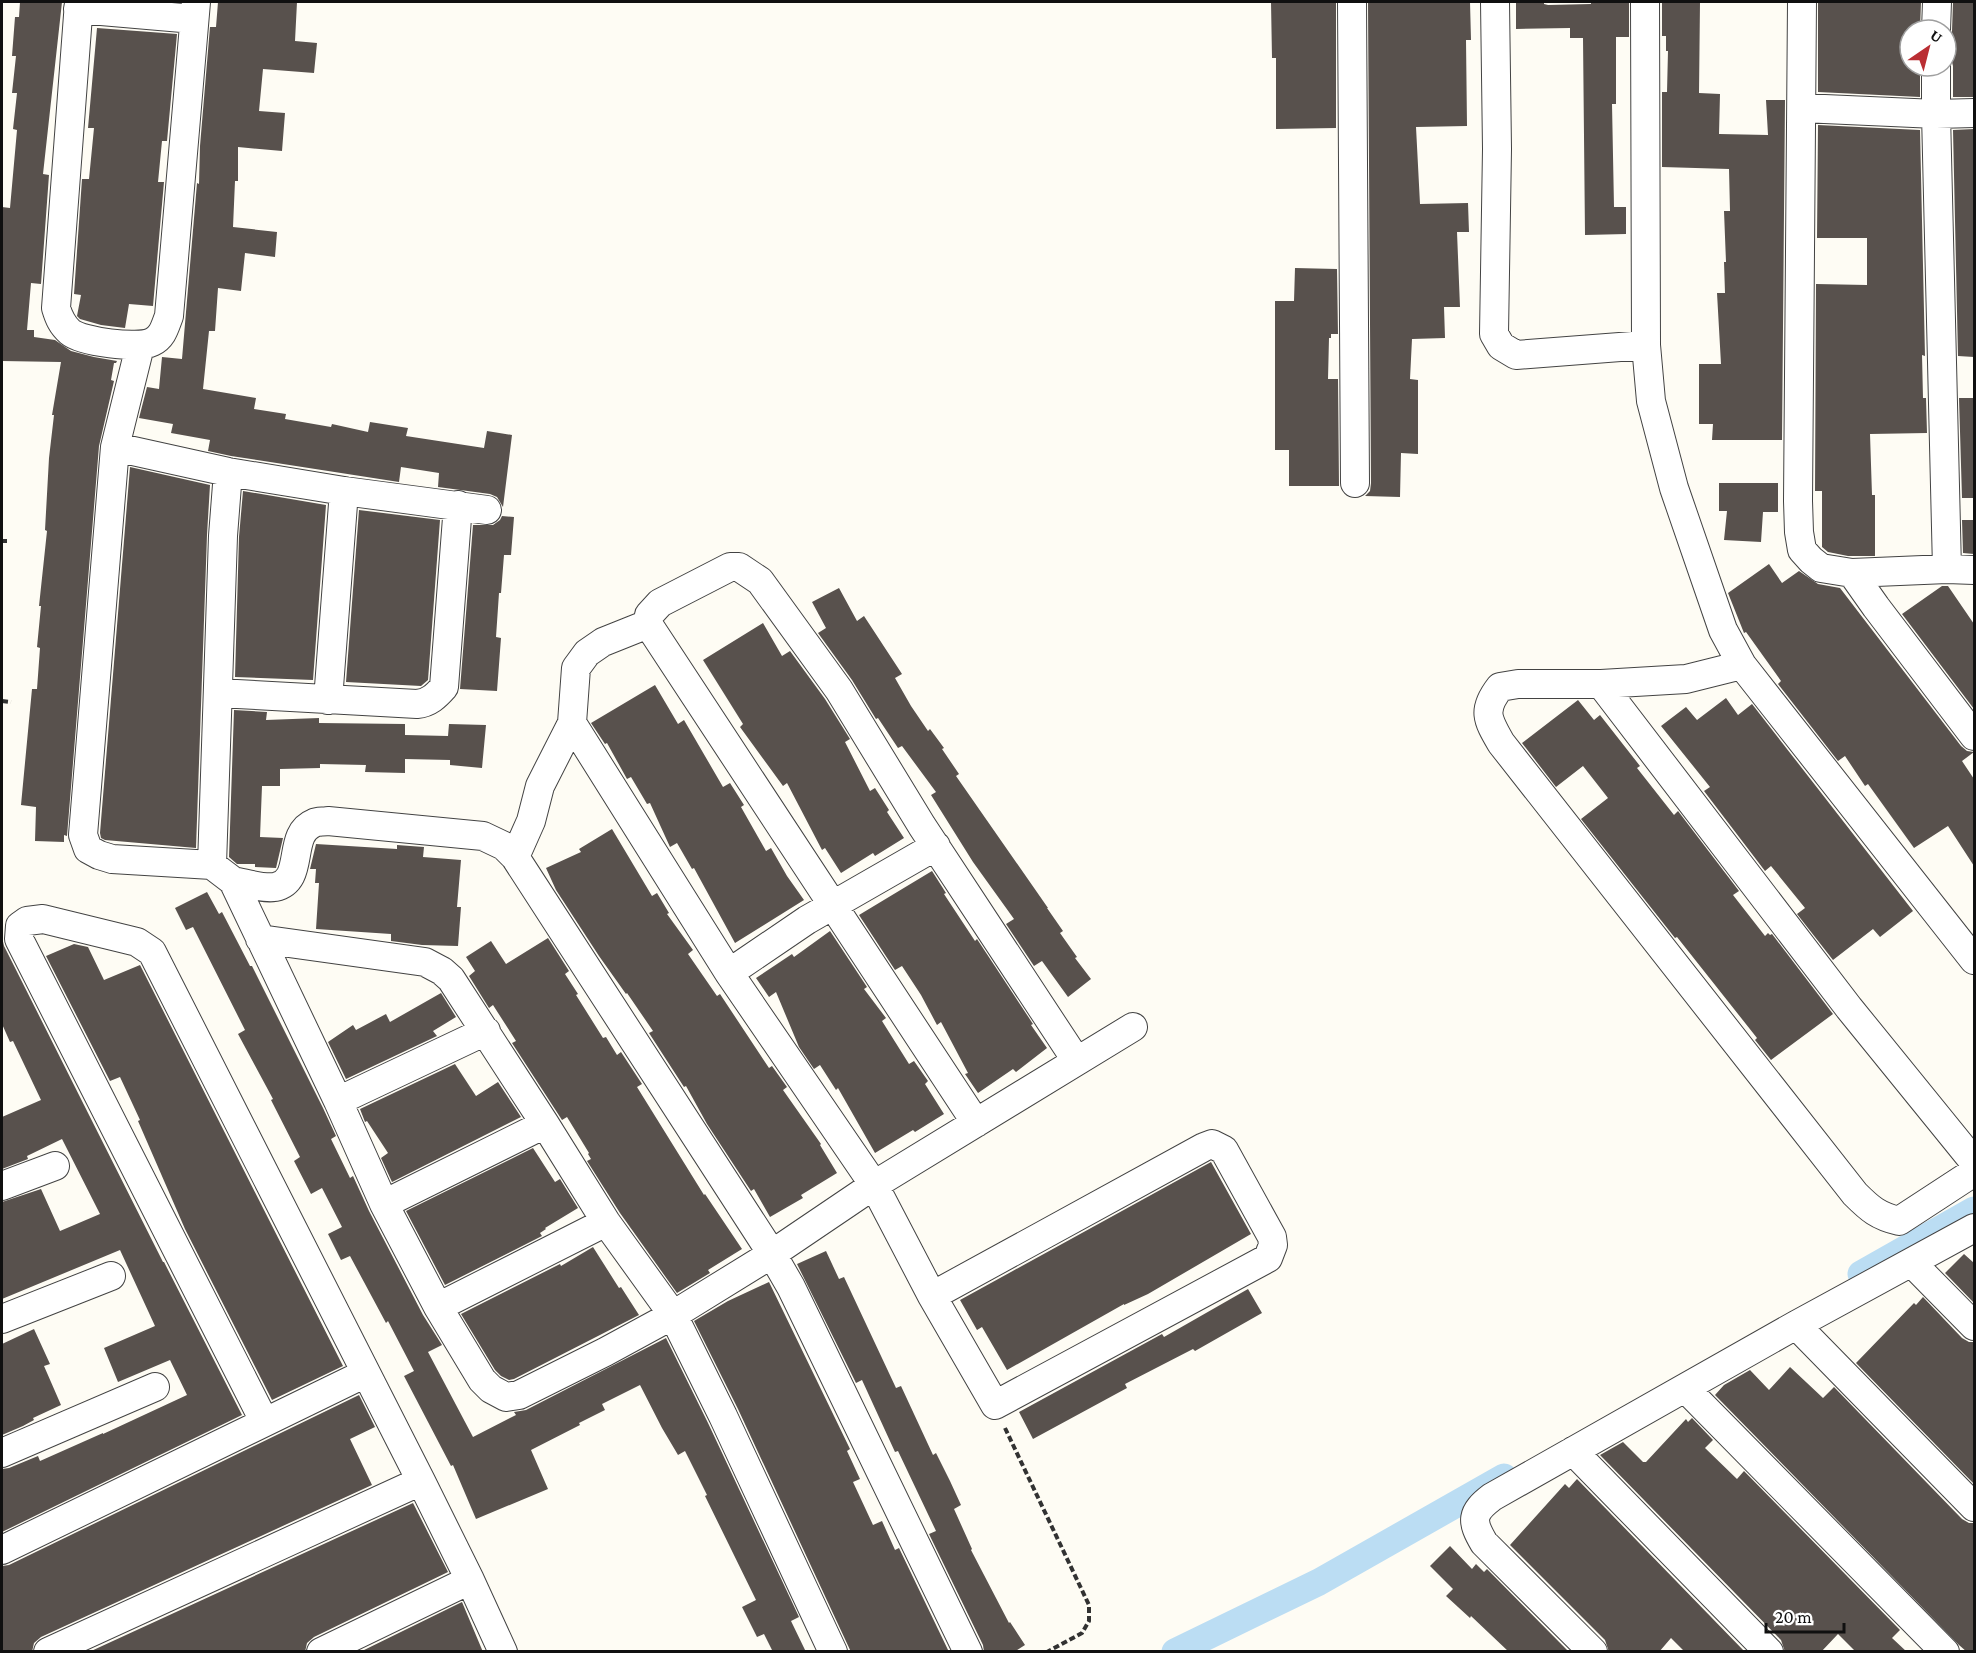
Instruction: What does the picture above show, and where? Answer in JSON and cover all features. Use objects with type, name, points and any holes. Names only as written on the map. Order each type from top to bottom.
[{"type":"street","points":[[1352,2],[1355,483]]},
{"type":"street","points":[[1495,2],[1497,149],[1494,334],[1501,346],[1516,355],[1646,345]]},
{"type":"street","points":[[1645,2],[1646,345],[1651,400],[1674,488],[1723,630],[1742,665],[1974,960]]},
{"type":"street","points":[[1802,2],[1799,531],[1802,550],[1821,568],[1852,573],[1961,569],[1936,114],[1936,78]]},
{"type":"street","points":[[1936,18],[1937,2]]},
{"type":"street","points":[[79,5],[195,10],[169,315],[165,329],[151,343],[140,346],[84,339],[71,333],[60,321],[56,308],[79,5]]},
{"type":"street","points":[[1802,108],[1936,114],[1974,113]]},
{"type":"street","points":[[140,346],[115,447],[83,836],[88,849],[112,859],[222,873],[271,888],[284,884],[291,874],[300,835],[305,828],[315,822],[328,821],[483,836],[504,846],[515,857],[772,1254],[968,1652]]},
{"type":"street","points":[[115,447],[228,472],[344,491],[487,510]]},
{"type":"street","points":[[228,472],[218,693],[222,873],[260,939],[338,1101],[384,1204],[438,1307],[482,1380],[491,1389],[506,1397],[519,1395],[673,1316],[772,1254],[874,1185],[1133,1027]]},
{"type":"street","points":[[328,700],[344,491]]},
{"type":"street","points":[[218,693],[417,704],[426,703],[435,697],[444,687],[458,505]]},
{"type":"street","points":[[976,1123],[648,624],[649,615],[660,603],[730,567],[739,567],[760,581],[839,690],[936,846],[1076,1060]]},
{"type":"street","points":[[1852,573],[1974,736]]},
{"type":"street","points":[[515,857],[531,821],[540,786],[572,723],[576,668],[587,653],[603,642],[648,624]]},
{"type":"street","points":[[1742,665],[1686,679],[1601,684],[1518,684],[1500,687],[1492,697],[1487,709],[1490,723],[1508,753],[1869,1208],[1883,1217],[1899,1221],[1974,1172]]},
{"type":"street","points":[[1601,684],[1849,1008],[1974,1162]]},
{"type":"street","points":[[572,723],[729,973],[874,1185],[932,1296],[995,1405],[1268,1257],[1273,1245],[1272,1237],[1224,1150],[1212,1144],[932,1296]]},
{"type":"street","points":[[729,973],[807,920],[936,846]]},
{"type":"street","points":[[264,1421],[19,939],[20,926],[27,921],[43,919],[137,942],[153,952],[421,1481],[503,1652]]},
{"type":"street","points":[[260,939],[425,962],[442,970],[451,979],[606,1222],[673,1316],[723,1416],[832,1652]]},
{"type":"street","points":[[338,1101],[486,1031]]},
{"type":"street","points":[[384,1204],[545,1124]]},
{"type":"street","points":[[2,1186],[55,1166]]},
{"type":"street","points":[[438,1307],[606,1222]]},
{"type":"street","points":[[1593,1652],[1484,1543],[1475,1528],[1474,1519],[1482,1504],[1796,1324],[1974,1228]]},
{"type":"street","points":[[1912,1263],[1974,1326]]},
{"type":"street","points":[[2,1319],[111,1276]]},
{"type":"street","points":[[1796,1324],[1974,1507]]},
{"type":"street","points":[[2,1550],[366,1373]]},
{"type":"street","points":[[2,1453],[155,1387]]},
{"type":"street","points":[[1685,1388],[1945,1652]]},
{"type":"street","points":[[1573,1451],[1769,1652]]},
{"type":"street","points":[[48,1652],[421,1481]]},
{"type":"street","points":[[321,1652],[470,1580]]},
{"type":"path","points":[[2,701],[11,702]]},
{"type":"path","points":[[995,1405],[1089,1605],[1089,1621],[1082,1633],[1047,1652]]},
{"type":"building","points":[[20,2],[62,2],[43,174],[49,175],[41,284],[31,283],[27,330],[34,330],[34,337],[55,340],[71,351],[117,361],[114,363],[111,380],[114,381],[99,446],[67,836],[64,835],[64,842],[35,841],[36,807],[21,805],[32,689],[37,689],[40,648],[37,647],[41,606],[39,606],[47,531],[45,530],[54,415],[52,415],[61,362],[2,361],[2,207],[10,208],[17,130],[13,129],[17,93],[12,93],[16,56],[12,56],[15,17],[19,17]]},
{"type":"building","points":[[218,2],[297,2],[295,41],[317,43],[314,73],[263,69],[259,111],[285,113],[282,151],[238,147],[238,181],[235,181],[233,227],[277,232],[275,257],[245,253],[241,291],[218,288],[215,331],[209,331],[203,389],[256,398],[254,409],[286,414],[285,419],[331,427],[332,424],[368,432],[370,422],[408,428],[406,436],[484,448],[487,431],[512,435],[503,507],[497,497],[490,494],[438,487],[439,473],[401,467],[399,482],[231,456],[208,451],[210,440],[171,433],[173,424],[139,418],[147,387],[159,389],[162,357],[182,359],[197,183],[199,184],[210,27],[216,27]]},
{"type":"building","points":[[1271,2],[1336,2],[1336,128],[1276,129],[1276,58],[1272,58]]},
{"type":"building","points":[[1368,2],[1470,2],[1471,40],[1466,40],[1467,126],[1416,127],[1420,204],[1468,203],[1469,232],[1457,232],[1460,307],[1444,307],[1445,338],[1412,339],[1410,379],[1418,380],[1418,454],[1401,453],[1400,497],[1365,496],[1370,491],[1371,483]]},
{"type":"building","points":[[1516,2],[1544,2],[1548,5],[1629,2],[1629,37],[1616,37],[1616,104],[1612,104],[1614,207],[1626,207],[1626,234],[1585,235],[1583,38],[1570,38],[1570,28],[1516,29]]},
{"type":"building","points":[[1662,2],[1700,2],[1699,93],[1720,94],[1719,134],[1768,135],[1766,100],[1785,100],[1782,440],[1712,440],[1713,424],[1699,424],[1699,364],[1721,364],[1717,293],[1725,293],[1724,211],[1730,211],[1729,169],[1662,167],[1662,92],[1667,92],[1668,51],[1666,51],[1666,36],[1662,36]]},
{"type":"building","points":[[1818,2],[1921,2],[1920,18],[1898,18],[1898,78],[1920,78],[1920,97],[1818,92]]},
{"type":"building","points":[[1953,2],[1974,2],[1974,97],[1953,97],[1953,78],[1958,78],[1958,18],[1952,18]]},
{"type":"building","points":[[97,28],[177,34],[167,141],[162,141],[158,182],[164,182],[153,306],[129,304],[125,328],[80,319],[77,316],[81,295],[74,294],[82,179],[89,179],[94,128],[88,128]]},
{"type":"building","points":[[1818,125],[1920,130],[1925,356],[1922,355],[1927,433],[1870,434],[1872,495],[1875,495],[1875,556],[1848,556],[1828,552],[1822,547],[1822,491],[1815,491],[1816,284],[1867,285],[1867,238],[1817,238]]},
{"type":"building","points":[[1974,129],[1974,357],[1958,356],[1953,130]]},
{"type":"building","points":[[1295,268],[1337,269],[1338,334],[1331,334],[1329,338],[1328,379],[1338,379],[1339,486],[1289,486],[1289,450],[1275,450],[1275,301],[1294,301]]},
{"type":"building","points":[[1959,398],[1974,398],[1974,498],[1962,498]]},
{"type":"building","points":[[130,467],[210,485],[196,848],[105,840],[101,838],[100,833]]},
{"type":"building","points":[[1719,483],[1778,483],[1778,512],[1763,512],[1761,542],[1724,540],[1727,511],[1719,511]]},
{"type":"building","points":[[243,491],[326,505],[313,680],[235,677],[239,537]]},
{"type":"building","points":[[359,510],[440,520],[428,680],[421,686],[346,682]]},
{"type":"building","points":[[502,516],[514,517],[511,555],[504,555],[501,593],[499,593],[496,637],[501,638],[497,691],[460,689],[473,525],[493,525]]},
{"type":"building","points":[[1962,520],[1974,520],[1974,554],[1963,553]]},
{"type":"building","points":[[1769,564],[1782,583],[1799,571],[1818,584],[1840,588],[1961,746],[1967,751],[1974,752],[1962,761],[1974,779],[1974,866],[1948,826],[1914,848],[1868,784],[1865,786],[1845,756],[1838,761],[1778,684],[1781,681],[1746,632],[1744,633],[1728,593]]},
{"type":"building","points":[[1942,586],[1948,586],[1974,624],[1974,709],[1902,614]]},
{"type":"building","points":[[839,588],[857,621],[864,616],[902,674],[895,678],[911,706],[928,731],[930,729],[944,748],[942,749],[959,774],[956,776],[1048,908],[1063,931],[1060,933],[1077,957],[1075,958],[1091,979],[1068,997],[1042,961],[1034,966],[1006,924],[1014,919],[973,862],[931,795],[936,792],[902,746],[898,748],[878,718],[876,719],[852,680],[818,633],[826,628],[812,602]]},
{"type":"building","points":[[763,623],[782,656],[790,651],[825,699],[850,739],[845,742],[870,791],[875,788],[904,838],[875,856],[873,853],[841,873],[825,848],[822,850],[787,783],[783,786],[740,727],[743,724],[703,660]]},
{"type":"building","points":[[655,685],[678,724],[684,720],[723,787],[730,783],[744,805],[741,807],[766,851],[771,848],[804,900],[735,943],[694,868],[692,869],[677,843],[670,847],[650,803],[647,804],[631,777],[627,779],[607,743],[605,744],[591,723]]},
{"type":"building","points":[[1726,698],[1738,715],[1752,704],[1913,911],[1880,937],[1873,929],[1833,960],[1797,914],[1805,908],[1771,866],[1765,871],[1704,791],[1710,787],[1661,726],[1686,707],[1697,720]]},
{"type":"building","points":[[1578,700],[1594,720],[1600,715],[1640,766],[1637,768],[1674,815],[1678,811],[1739,891],[1733,895],[1765,936],[1768,933],[1772,934],[1833,1014],[1771,1060],[1755,1040],[1757,1038],[1581,819],[1608,798],[1583,766],[1556,787],[1522,743]]},
{"type":"building","points":[[234,710],[267,712],[266,720],[319,718],[319,723],[405,724],[405,735],[448,736],[449,724],[486,725],[482,768],[450,765],[450,760],[405,759],[405,773],[365,772],[366,765],[320,764],[320,768],[280,769],[280,786],[262,786],[260,837],[283,838],[276,868],[255,867],[255,864],[237,864],[229,857]]},
{"type":"building","points":[[612,829],[652,896],[657,893],[669,913],[667,914],[693,950],[688,954],[717,996],[720,994],[769,1068],[772,1066],[787,1087],[783,1090],[821,1144],[837,1173],[801,1195],[803,1198],[770,1217],[754,1189],[751,1191],[707,1124],[686,1086],[684,1087],[649,1033],[653,1031],[599,956],[556,890],[546,868],[581,852],[579,849]]},
{"type":"building","points":[[316,844],[397,849],[397,845],[424,847],[423,857],[461,860],[457,907],[461,907],[458,946],[391,941],[391,934],[316,929],[319,883],[315,883],[316,869],[310,869]]},
{"type":"building","points":[[932,871],[946,893],[944,894],[975,941],[977,939],[1047,1048],[1016,1072],[1013,1069],[978,1093],[965,1074],[968,1073],[941,1022],[937,1025],[902,966],[895,970],[859,915]]},
{"type":"building","points":[[207,892],[219,914],[222,912],[252,966],[336,1136],[331,1139],[350,1178],[353,1176],[423,1315],[442,1345],[428,1352],[473,1437],[516,1415],[514,1412],[526,1410],[666,1338],[799,1617],[791,1621],[806,1652],[773,1652],[764,1634],[757,1637],[742,1607],[756,1600],[685,1451],[678,1455],[640,1385],[602,1404],[605,1410],[579,1423],[580,1425],[531,1450],[548,1489],[476,1519],[453,1465],[451,1466],[404,1376],[414,1371],[350,1256],[341,1260],[328,1234],[342,1227],[322,1188],[311,1194],[294,1161],[300,1157],[271,1100],[273,1099],[238,1034],[245,1030],[193,927],[186,930],[175,908]]},
{"type":"building","points":[[830,931],[867,987],[864,989],[886,1018],[882,1021],[909,1064],[914,1061],[928,1081],[925,1084],[944,1114],[875,1153],[838,1088],[836,1090],[820,1065],[814,1069],[799,1047],[776,992],[769,997],[756,978],[792,954],[794,957]]},
{"type":"building","points":[[2,937],[4,946],[242,1415],[2,1532],[2,1469],[38,1456],[40,1461],[187,1395],[170,1360],[118,1382],[104,1348],[155,1326],[120,1250],[2,1299],[2,1202],[41,1189],[60,1231],[100,1214],[62,1139],[27,1156],[28,1159],[2,1169],[2,1117],[41,1100],[13,1041],[10,1042],[2,1024]]},
{"type":"building","points":[[548,938],[569,971],[565,974],[578,994],[576,995],[603,1038],[606,1037],[617,1055],[621,1052],[642,1084],[637,1087],[704,1195],[742,1249],[708,1270],[710,1273],[677,1293],[620,1213],[587,1161],[591,1159],[589,1153],[567,1117],[562,1120],[512,1043],[516,1041],[493,1005],[489,1008],[469,976],[475,971],[466,957],[491,941],[506,964]]},
{"type":"building","points":[[74,944],[88,947],[104,980],[140,965],[343,1366],[272,1400],[185,1229],[120,1077],[110,1081],[46,956]]},
{"type":"building","points":[[441,993],[456,1017],[433,1031],[437,1036],[346,1079],[328,1042],[353,1025],[356,1030],[386,1014],[390,1022]]},
{"type":"building","points":[[455,1064],[476,1096],[498,1082],[521,1117],[392,1182],[381,1158],[388,1153],[367,1121],[365,1122],[360,1109]]},
{"type":"building","points":[[533,1148],[555,1182],[560,1179],[578,1208],[545,1228],[540,1233],[542,1236],[445,1285],[406,1211]]},
{"type":"building","points":[[1211,1162],[1251,1234],[1148,1294],[1124,1304],[1007,1370],[982,1327],[977,1330],[960,1300]]},
{"type":"building","points":[[593,1247],[639,1315],[514,1379],[509,1380],[501,1376],[461,1314],[560,1264],[561,1266]]},
{"type":"building","points":[[826,1251],[839,1279],[844,1277],[896,1388],[901,1386],[933,1455],[936,1453],[950,1481],[961,1505],[954,1509],[971,1550],[1009,1623],[1025,1645],[1014,1652],[984,1652],[983,1645],[929,1534],[936,1531],[898,1451],[895,1452],[862,1380],[856,1383],[797,1264]]},
{"type":"building","points":[[1964,1254],[1974,1263],[1974,1303],[1945,1273]]},
{"type":"building","points":[[769,1282],[850,1449],[847,1451],[860,1479],[853,1482],[873,1525],[882,1521],[895,1550],[899,1548],[949,1652],[851,1652],[738,1409],[694,1321],[728,1301]]},
{"type":"building","points":[[1248,1289],[1262,1313],[1195,1351],[1193,1349],[1125,1384],[1127,1388],[1033,1439],[1019,1412],[1162,1334],[1164,1337]]},
{"type":"building","points":[[1923,1297],[1962,1338],[1974,1342],[1974,1484],[1856,1363],[1914,1303],[1916,1305]]},
{"type":"building","points":[[34,1329],[50,1364],[44,1366],[61,1405],[2,1435],[2,1344]]},
{"type":"building","points":[[1790,1367],[1823,1398],[1834,1387],[1962,1519],[1974,1523],[1974,1652],[1967,1652],[1959,1645],[1715,1395],[1724,1385],[1750,1370],[1769,1390]]},
{"type":"building","points":[[359,1395],[375,1427],[350,1439],[372,1485],[41,1637],[34,1643],[32,1652],[2,1652],[2,1566],[9,1565]]},
{"type":"building","points":[[1692,1418],[1713,1440],[1705,1448],[1737,1479],[1744,1471],[1900,1630],[1892,1638],[1907,1652],[1856,1652],[1838,1634],[1821,1652],[1785,1652],[1781,1640],[1600,1455],[1623,1442],[1643,1462],[1646,1462],[1686,1419],[1688,1422]]},
{"type":"building","points":[[1577,1479],[1745,1652],[1685,1652],[1671,1638],[1659,1652],[1609,1652],[1605,1640],[1510,1545],[1565,1484],[1569,1488]]},
{"type":"building","points":[[413,1503],[448,1572],[314,1637],[307,1643],[305,1652],[89,1652]]},
{"type":"building","points":[[1450,1546],[1472,1569],[1476,1564],[1484,1572],[1487,1569],[1569,1652],[1509,1652],[1471,1616],[1470,1618],[1446,1596],[1453,1589],[1430,1566]]},
{"type":"building","points":[[462,1602],[483,1652],[360,1652]]},
{"type":"waterway","points":[[1861,1274],[1974,1210]]},
{"type":"waterway","points":[[1175,1652],[1319,1582],[1504,1477]]}]
